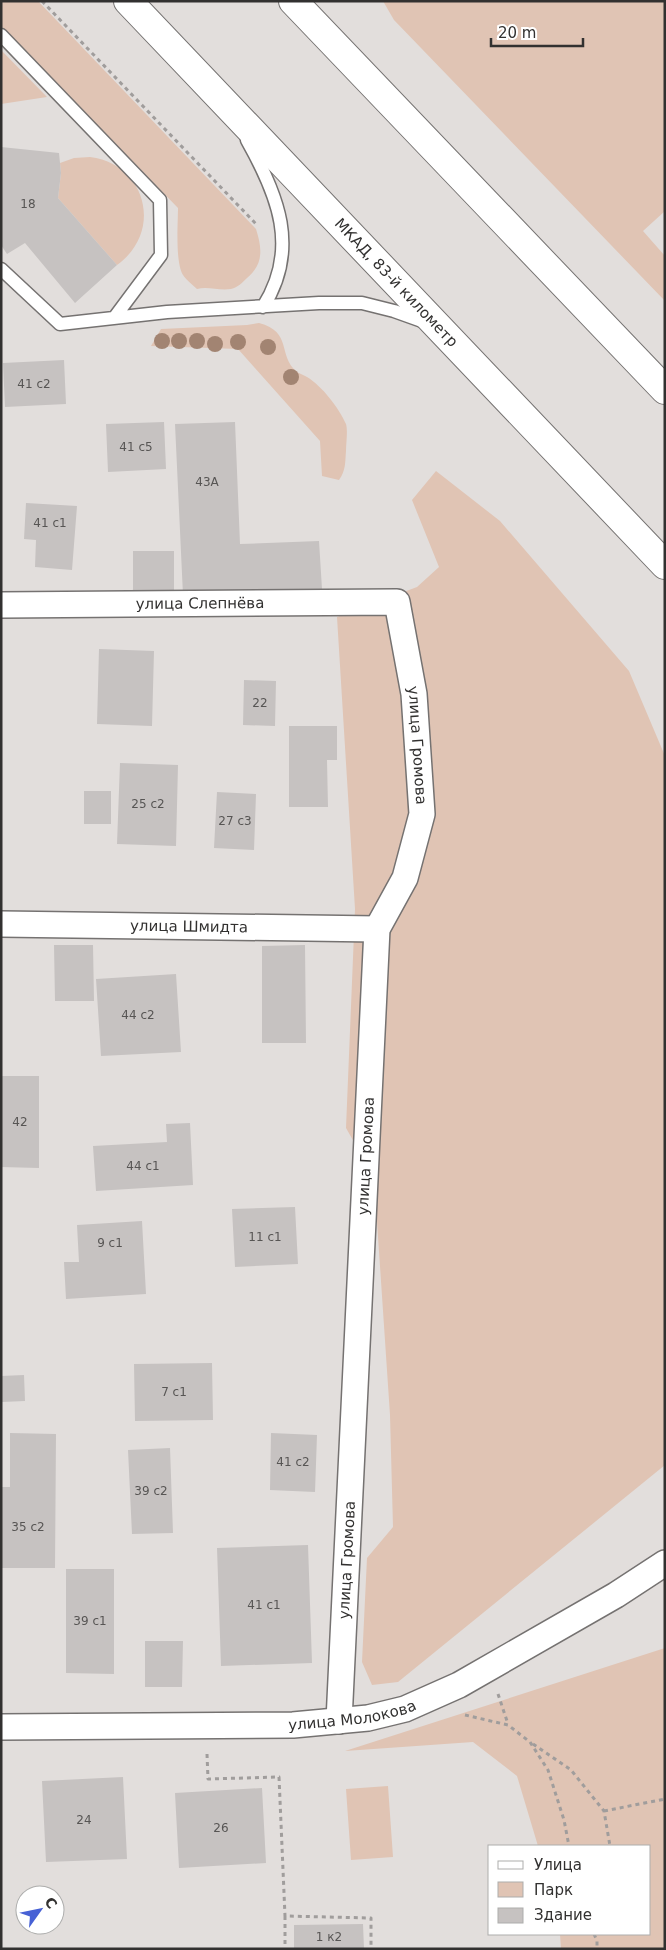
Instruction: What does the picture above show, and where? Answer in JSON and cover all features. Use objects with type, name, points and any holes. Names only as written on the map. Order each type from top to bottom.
[{"type":"highway","name":"МКАД, 83-й километр","points":[[128,1],[665,565]]},
{"type":"highway","points":[[293,1],[665,390]]},
{"type":"street","name":"улица Слепнёва","points":[[1,605],[398,602]]},
{"type":"street","name":"улица Громова","points":[[339,1721],[377,929],[405,878],[422,814],[414,694],[398,602]]},
{"type":"street","name":"улица Шмидта","points":[[1,924],[377,929]]},
{"type":"street","name":"улица Молокова","points":[[1,1727],[206,1724],[293,1725],[368,1718],[405,1709],[459,1685],[616,1595],[665,1563]]},
{"type":"lane","points":[[1,35],[160,200],[161,255],[114,318]]},
{"type":"lane","points":[[228,108],[259,161],[277,203],[284,247],[280,274],[274,290],[263,307]]},
{"type":"lane","points":[[1,269],[60,324],[167,312],[362,303],[416,318],[440,330]]},
{"type":"path","points":[[42,1],[258,226],[261,232]]},
{"type":"path","points":[[427,1699],[447,1709],[508,1725],[571,1770],[604,1811],[610,1845]]},
{"type":"path","points":[[206,1724],[208,1779],[279,1777],[285,1949]]},
{"type":"path","points":[[530,1742],[548,1770],[564,1820],[569,1845]]},
{"type":"path","points":[[604,1811],[665,1799]]},
{"type":"path","points":[[285,1916],[371,1918],[371,1949]]},
{"type":"path","points":[[594,1935],[597,1941]]},
{"type":"path","points":[[597,1949],[599,1935]]},
{"type":"green space","points":[[1,1],[38,1],[256,229],[260,243],[259,261],[253,273],[242,283],[231,289],[197,289],[186,279],[180,269],[179,261],[178,208],[1,26]]},
{"type":"green space","points":[[383,1],[665,1],[665,211],[643,231],[665,256],[665,301],[394,20]]},
{"type":"green space","points":[[1,50],[47,97],[1,104]]},
{"type":"green space","points":[[90,157],[109,162],[124,172],[136,185],[142,201],[144,218],[140,235],[132,251],[117,265],[58,198],[61,173],[60,163],[74,158]]},
{"type":"green space","points":[[259,323],[270,327],[276,332],[281,338],[291,365],[297,372],[313,381],[330,398],[343,418],[347,427],[346,451],[344,470],[339,480],[322,476],[320,441],[238,349],[151,346],[161,329]]},
{"type":"green space","points":[[436,471],[500,521],[629,671],[665,756],[665,1465],[398,1682],[372,1685],[362,1662],[367,1558],[393,1527],[390,1415],[374,1177],[346,1128],[355,909],[337,617],[417,587],[439,567],[412,500]]},
{"type":"green space","points":[[665,1648],[665,1949],[561,1949],[560,1935],[651,1935],[651,1845],[538,1845],[517,1776],[473,1742],[345,1751]]},
{"type":"green space","points":[[388,1786],[393,1857],[351,1860],[346,1789]]},
{"type":"building","points":[[1,147],[59,153],[61,173],[58,198],[117,265],[75,303],[25,243],[7,254],[1,245]]},
{"type":"building","points":[[64,360],[66,404],[5,407],[3,363]]},
{"type":"building","points":[[164,422],[166,469],[108,472],[106,424]]},
{"type":"building","points":[[235,422],[240,544],[319,541],[322,589],[183,595],[175,424]]},
{"type":"building","points":[[26,503],[77,506],[72,570],[35,567],[36,540],[24,539]]},
{"type":"building","points":[[133,551],[174,551],[174,593],[133,592]]},
{"type":"building","points":[[99,649],[154,651],[152,726],[97,724]]},
{"type":"building","points":[[244,680],[276,681],[275,726],[243,725]]},
{"type":"building","points":[[289,726],[337,726],[337,760],[327,760],[328,807],[289,807]]},
{"type":"building","points":[[120,763],[178,765],[176,846],[117,844]]},
{"type":"building","points":[[84,791],[111,791],[111,824],[84,824]]},
{"type":"building","points":[[217,792],[256,794],[254,850],[214,848]]},
{"type":"building","points":[[54,945],[93,945],[94,1001],[55,1001]]},
{"type":"building","points":[[305,945],[306,1043],[262,1043],[262,946]]},
{"type":"building","points":[[176,974],[181,1052],[101,1056],[96,979]]},
{"type":"building","points":[[1,1076],[39,1076],[39,1168],[1,1167]]},
{"type":"building","points":[[190,1123],[193,1185],[96,1191],[93,1146],[167,1142],[166,1124]]},
{"type":"building","points":[[295,1207],[298,1264],[235,1267],[232,1209]]},
{"type":"building","points":[[142,1221],[146,1294],[66,1299],[64,1262],[79,1262],[77,1225]]},
{"type":"building","points":[[212,1363],[213,1420],[135,1421],[134,1364]]},
{"type":"building","points":[[24,1375],[25,1401],[2,1402],[1,1376]]},
{"type":"building","points":[[10,1433],[56,1434],[55,1568],[1,1568],[1,1487],[10,1487]]},
{"type":"building","points":[[271,1433],[317,1435],[315,1492],[270,1490]]},
{"type":"building","points":[[170,1448],[173,1533],[132,1534],[128,1450]]},
{"type":"building","points":[[308,1545],[312,1663],[221,1666],[217,1548]]},
{"type":"building","points":[[66,1569],[114,1569],[114,1674],[66,1673]]},
{"type":"building","points":[[145,1641],[183,1641],[182,1687],[145,1687]]},
{"type":"building","points":[[123,1777],[127,1859],[46,1862],[42,1781]]},
{"type":"building","points":[[262,1788],[266,1863],[179,1868],[175,1793]]},
{"type":"building","points":[[363,1924],[364,1949],[294,1949],[294,1925]]}]
